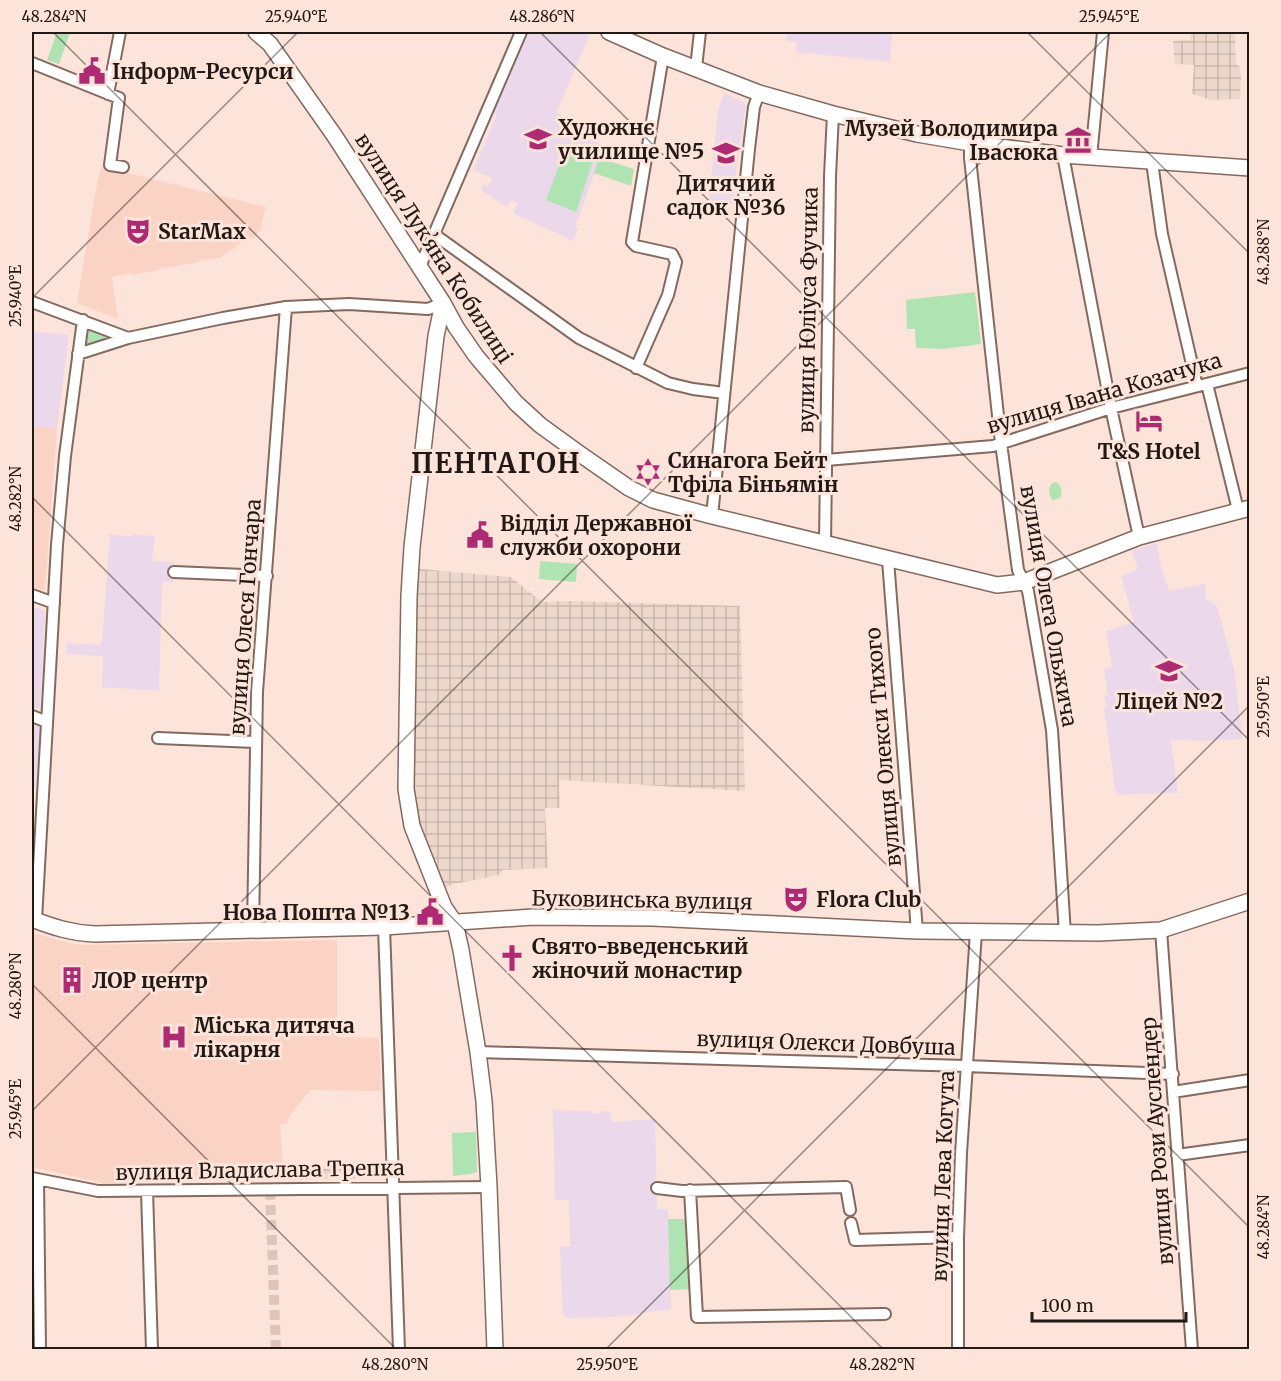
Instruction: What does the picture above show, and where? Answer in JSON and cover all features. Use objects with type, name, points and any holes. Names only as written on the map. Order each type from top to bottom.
[{"type":"street","points":[[108,94],[120,32]]},
{"type":"street","name":"вулиця Лукʼяна Кобилиці","points":[[256,32],[270,44],[334,135],[476,356],[516,404],[540,425],[629,488],[653,500],[888,560],[997,585],[1024,582],[1139,537],[1244,509]]},
{"type":"street","points":[[419,269],[521,32]]},
{"type":"street","points":[[609,32],[663,56],[759,93],[917,134],[970,143],[1091,157],[1250,168]]},
{"type":"street","points":[[696,68],[700,32]]},
{"type":"street","points":[[1091,157],[1103,32]]},
{"type":"street","points":[[636,368],[668,295],[676,262],[672,254],[636,246],[632,243],[663,56]]},
{"type":"street","points":[[32,63],[119,98],[110,165],[123,167]]},
{"type":"street","points":[[712,516],[748,149],[754,107],[759,93]]},
{"type":"street","name":"вулиця Юліуса Фучика","points":[[825,543],[829,186],[833,114]]},
{"type":"street","name":"вулиця Олега Ольжича","points":[[970,143],[1001,443],[1018,570],[1028,591],[1052,730],[1065,934]]},
{"type":"street","points":[[1064,154],[1111,408],[1139,537]]},
{"type":"street","points":[[1152,162],[1162,234],[1202,385],[1244,509]]},
{"type":"street","points":[[435,235],[579,338],[668,383],[724,393]]},
{"type":"street","points":[[32,302],[128,338]]},
{"type":"street","points":[[78,354],[128,338],[285,307],[349,304],[428,309],[442,303]]},
{"type":"street","points":[[442,303],[436,336],[412,547],[406,655],[406,789],[412,826],[444,907],[455,923],[478,1052],[484,1101],[489,1187],[495,1350]]},
{"type":"street","name":"вулиця Олеся Гончара","points":[[254,930],[257,692],[285,307]]},
{"type":"street","points":[[34,919],[65,456],[82,321]]},
{"type":"street","name":"вулиця Івана Козачука","points":[[826,459],[993,446],[1111,408],[1250,373]]},
{"type":"street","name":"вулиця Олекси Тихого","points":[[888,560],[917,931]]},
{"type":"street","points":[[174,572],[267,576]]},
{"type":"street","points":[[32,595],[54,603]]},
{"type":"street","points":[[32,716],[47,722]]},
{"type":"street","points":[[158,738],[255,741]]},
{"type":"street","name":"Буковинська вулиця","points":[[34,919],[56,929],[76,933],[384,927],[533,917],[653,918],[917,931],[1065,934],[1161,930],[1250,901]]},
{"type":"street","points":[[384,927],[399,1350]]},
{"type":"street","name":"вулиця Рози Ауслендер","points":[[1161,930],[1192,1350]]},
{"type":"street","name":"вулиця Лева Когута","points":[[958,1350],[958,1237],[966,1066],[976,933]]},
{"type":"street","name":"вулиця Олекси Довбуша","points":[[478,1052],[1173,1074]]},
{"type":"street","points":[[1173,1092],[1250,1080]]},
{"type":"street","points":[[1177,1155],[1250,1145]]},
{"type":"street","points":[[35,1179],[40,1350]]},
{"type":"street","name":"вулиця Владислава Трепка","points":[[35,1179],[98,1191],[489,1187]]},
{"type":"street","points":[[657,1188],[669,1191],[846,1188],[850,1210]]},
{"type":"street","points":[[690,1190],[697,1317],[885,1314]]},
{"type":"street","points":[[147,1191],[152,1350]]},
{"type":"street","points":[[851,1223],[855,1240],[958,1237]]},
{"type":"shaded area","name":"Художнє училище №5","points":[[528,32],[585,32],[590,34],[556,113],[569,119],[567,126],[575,130],[574,134],[605,145],[575,227],[578,228],[573,241],[513,213],[518,203],[511,200],[506,207],[480,189],[484,184],[488,187],[492,178],[473,170],[497,115],[493,113]]},
{"type":"shaded area","points":[[787,32],[892,32],[890,62],[796,52],[797,42],[786,41]]},
{"type":"shaded area","points":[[1190,32],[1235,32],[1236,64],[1240,67],[1241,77],[1240,99],[1212,100],[1192,94],[1194,65],[1175,64],[1173,41],[1190,40]]},
{"type":"shaded area","name":"Дитячий садок №36","points":[[724,93],[746,105],[734,204],[709,200],[718,110]]},
{"type":"shaded area","points":[[102,167],[266,207],[261,224],[263,227],[254,238],[248,238],[222,257],[112,277],[118,319],[77,303],[98,178]]},
{"type":"shaded area","points":[[32,331],[69,335],[57,429],[32,426]]},
{"type":"shaded area","points":[[32,426],[57,429],[45,591],[32,586]]},
{"type":"shaded area","points":[[110,534],[132,537],[133,534],[155,536],[152,561],[174,562],[173,582],[162,582],[159,691],[102,687],[103,656],[66,654],[67,643],[99,645],[102,642]]},
{"type":"shaded area","name":"Ліцей №2","points":[[1157,543],[1161,567],[1169,591],[1205,584],[1206,599],[1217,606],[1235,673],[1242,739],[1171,740],[1178,793],[1116,795],[1104,709],[1106,705],[1104,696],[1108,695],[1104,669],[1112,667],[1106,631],[1134,622],[1121,576],[1138,569],[1131,551]]},
{"type":"shaded area","points":[[411,568],[511,577],[542,602],[740,606],[745,791],[559,780],[560,808],[545,808],[548,868],[502,870],[500,875],[454,884],[438,890],[413,826]]},
{"type":"shaded area","points":[[32,606],[45,611],[40,708],[32,708]]},
{"type":"shaded area","points":[[32,724],[42,728],[35,788],[32,787]]},
{"type":"shaded area","points":[[32,933],[78,945],[337,940],[337,1037],[379,1038],[381,1091],[310,1090],[286,1124],[280,1124],[283,1168],[272,1169],[272,1179],[103,1183],[32,1167]]},
{"type":"shaded area","points":[[553,1110],[591,1111],[591,1113],[601,1114],[601,1111],[611,1112],[611,1122],[655,1119],[657,1209],[668,1209],[671,1309],[617,1317],[567,1318],[563,1315],[560,1247],[570,1246],[569,1200],[555,1200]]},
{"type":"shaded area","points":[[384,1165],[384,1178],[273,1180],[272,1169]]},
{"type":"green space","points":[[57,32],[70,32],[59,64],[47,60]]},
{"type":"green space","points":[[566,147],[594,158],[576,212],[546,200]]},
{"type":"green space","points":[[599,158],[634,169],[631,186],[594,173]]},
{"type":"green space","points":[[975,292],[981,344],[944,349],[916,348],[915,329],[907,329],[906,300]]},
{"type":"green space","points":[[90,329],[111,338],[91,346],[86,345],[87,331]]},
{"type":"green space","points":[[1056,482],[1061,487],[1061,494],[1060,498],[1053,500],[1049,489],[1052,483]]},
{"type":"green space","points":[[540,561],[577,564],[576,582],[539,579]]},
{"type":"green space","points":[[476,1132],[477,1172],[453,1176],[452,1133]]},
{"type":"green space","points":[[668,1219],[687,1219],[690,1289],[670,1290]]},
{"type":"tunnel","points":[[270,1190],[276,1350]]},
{"type":"place","name":"Інформ-Ресурси","points":[[92,71]]},
{"type":"place","name":"Художнє училище №5","points":[[538,139]]},
{"type":"place","name":"Музей Володимира Івасюка","points":[[1078,140]]},
{"type":"place","name":"Дитячий садок №36","points":[[726,153]]},
{"type":"place","name":"StarMax","points":[[138,231]]},
{"type":"place","name":"T&S Hotel","points":[[1149,421]]},
{"type":"place","name":"Синагога Бейт Тфіла Біньямін","points":[[648,472]]},
{"type":"place","name":"Відділ Державної служби охорони","points":[[480,535]]},
{"type":"place","name":"Ліцей №2","points":[[1169,671]]},
{"type":"place","name":"Flora Club","points":[[796,899]]},
{"type":"place","name":"Нова Пошта №13","points":[[430,912]]},
{"type":"place","name":"Свято-введенський жіночий монастир","points":[[512,958]]},
{"type":"place","name":"ЛОР центр","points":[[72,980]]},
{"type":"place","name":"Міська дитяча лікарня","points":[[174,1037]]},
{"type":"district","name":"ПЕНТАГОН","points":[[496,463]]}]
